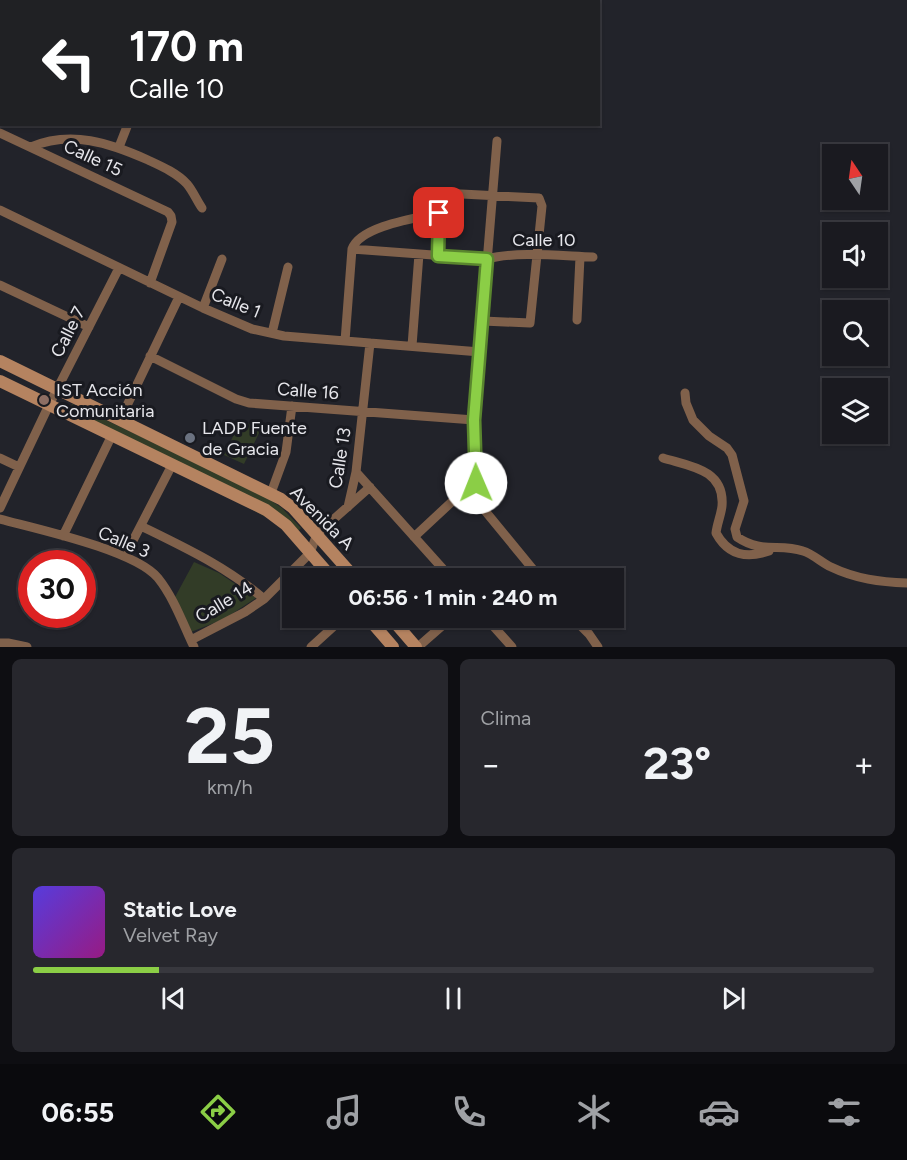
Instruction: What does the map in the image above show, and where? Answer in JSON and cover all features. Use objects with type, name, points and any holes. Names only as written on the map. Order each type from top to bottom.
[{"type":"main road","name":"Avenida A","points":[[0,361],[271,493],[293,508],[346,568]]},
{"type":"main road","name":"Avenida A","points":[[0,381],[255,504],[275,516],[323,568]]},
{"type":"main road","points":[[377,628],[393,647]]},
{"type":"main road","points":[[400,628],[417,647]]},
{"type":"street","points":[[119,147],[127,126]]},
{"type":"street","name":"Calle 15","points":[[0,133],[168,212],[172,222],[150,283]]},
{"type":"street","points":[[31,147],[61,139],[95,141],[119,147],[174,173],[187,184],[202,208]]},
{"type":"street","points":[[497,141],[474,420],[476,483],[481,506],[532,568]]},
{"type":"street","points":[[438,256],[442,193],[539,198],[542,206],[530,322],[483,321]]},
{"type":"street","name":"Calle 1","points":[[0,210],[179,297],[252,329],[345,341],[480,352]]},
{"type":"street","points":[[345,341],[354,243],[371,232],[401,221],[439,213]]},
{"type":"street","name":"Calle 10","points":[[352,249],[487,259],[537,256],[593,257]]},
{"type":"street","points":[[412,346],[419,254]]},
{"type":"street","points":[[577,320],[580,257]]},
{"type":"street","points":[[203,308],[222,259]]},
{"type":"street","points":[[272,333],[288,267]]},
{"type":"street","name":"Calle 7","points":[[0,508],[48,405],[118,268]]},
{"type":"street","points":[[0,285],[89,327]]},
{"type":"street","points":[[120,420],[179,297]]},
{"type":"street","name":"Calle 13","points":[[348,507],[356,472],[370,343]]},
{"type":"street","name":"Calle 16","points":[[150,356],[236,399],[249,403],[474,420]]},
{"type":"street","points":[[684,393],[693,420],[732,454],[744,501],[735,529],[737,537],[761,548],[804,551],[829,567],[872,582],[907,583]]},
{"type":"street","points":[[271,493],[286,452],[292,406]]},
{"type":"street","points":[[63,536],[112,435]]},
{"type":"street","points":[[0,458],[19,467]]},
{"type":"street","points":[[663,458],[713,476],[721,494],[722,505],[716,533],[729,550],[743,555],[760,554],[774,549]]},
{"type":"street","points":[[125,556],[172,465]]},
{"type":"street","points":[[356,472],[442,568]]},
{"type":"street","points":[[414,537],[458,496],[476,483]]},
{"type":"street","name":"Calle 13","points":[[317,534],[370,487]]},
{"type":"street","name":"Calle 3","points":[[0,519],[125,556],[148,568],[158,578],[172,600],[192,644]]},
{"type":"street","points":[[141,526],[204,557],[264,599]]},
{"type":"street","name":"Calle 14","points":[[192,644],[264,599],[310,553],[317,534]]},
{"type":"street","points":[[311,647],[332,628]]},
{"type":"street","points":[[417,647],[439,628]]},
{"type":"street","points":[[495,628],[512,647]]},
{"type":"street","points":[[582,628],[598,647]]},
{"type":"street","points":[[0,643],[27,647]]},
{"type":"green space","points":[[72,404],[261,494],[282,508],[301,528],[296,533],[68,412]]},
{"type":"green space","points":[[241,420],[261,429],[244,464],[224,455]]},
{"type":"green space","points":[[194,562],[219,573],[256,598],[224,619],[191,632],[174,599]]},
{"type":"place","name":"IST Acción Comunitaria","points":[[44,400]]},
{"type":"place","name":"LADP Fuente de Gracia","points":[[190,438]]},
{"type":"route","points":[[439,213],[438,256],[487,259],[474,420],[476,483]]}]
